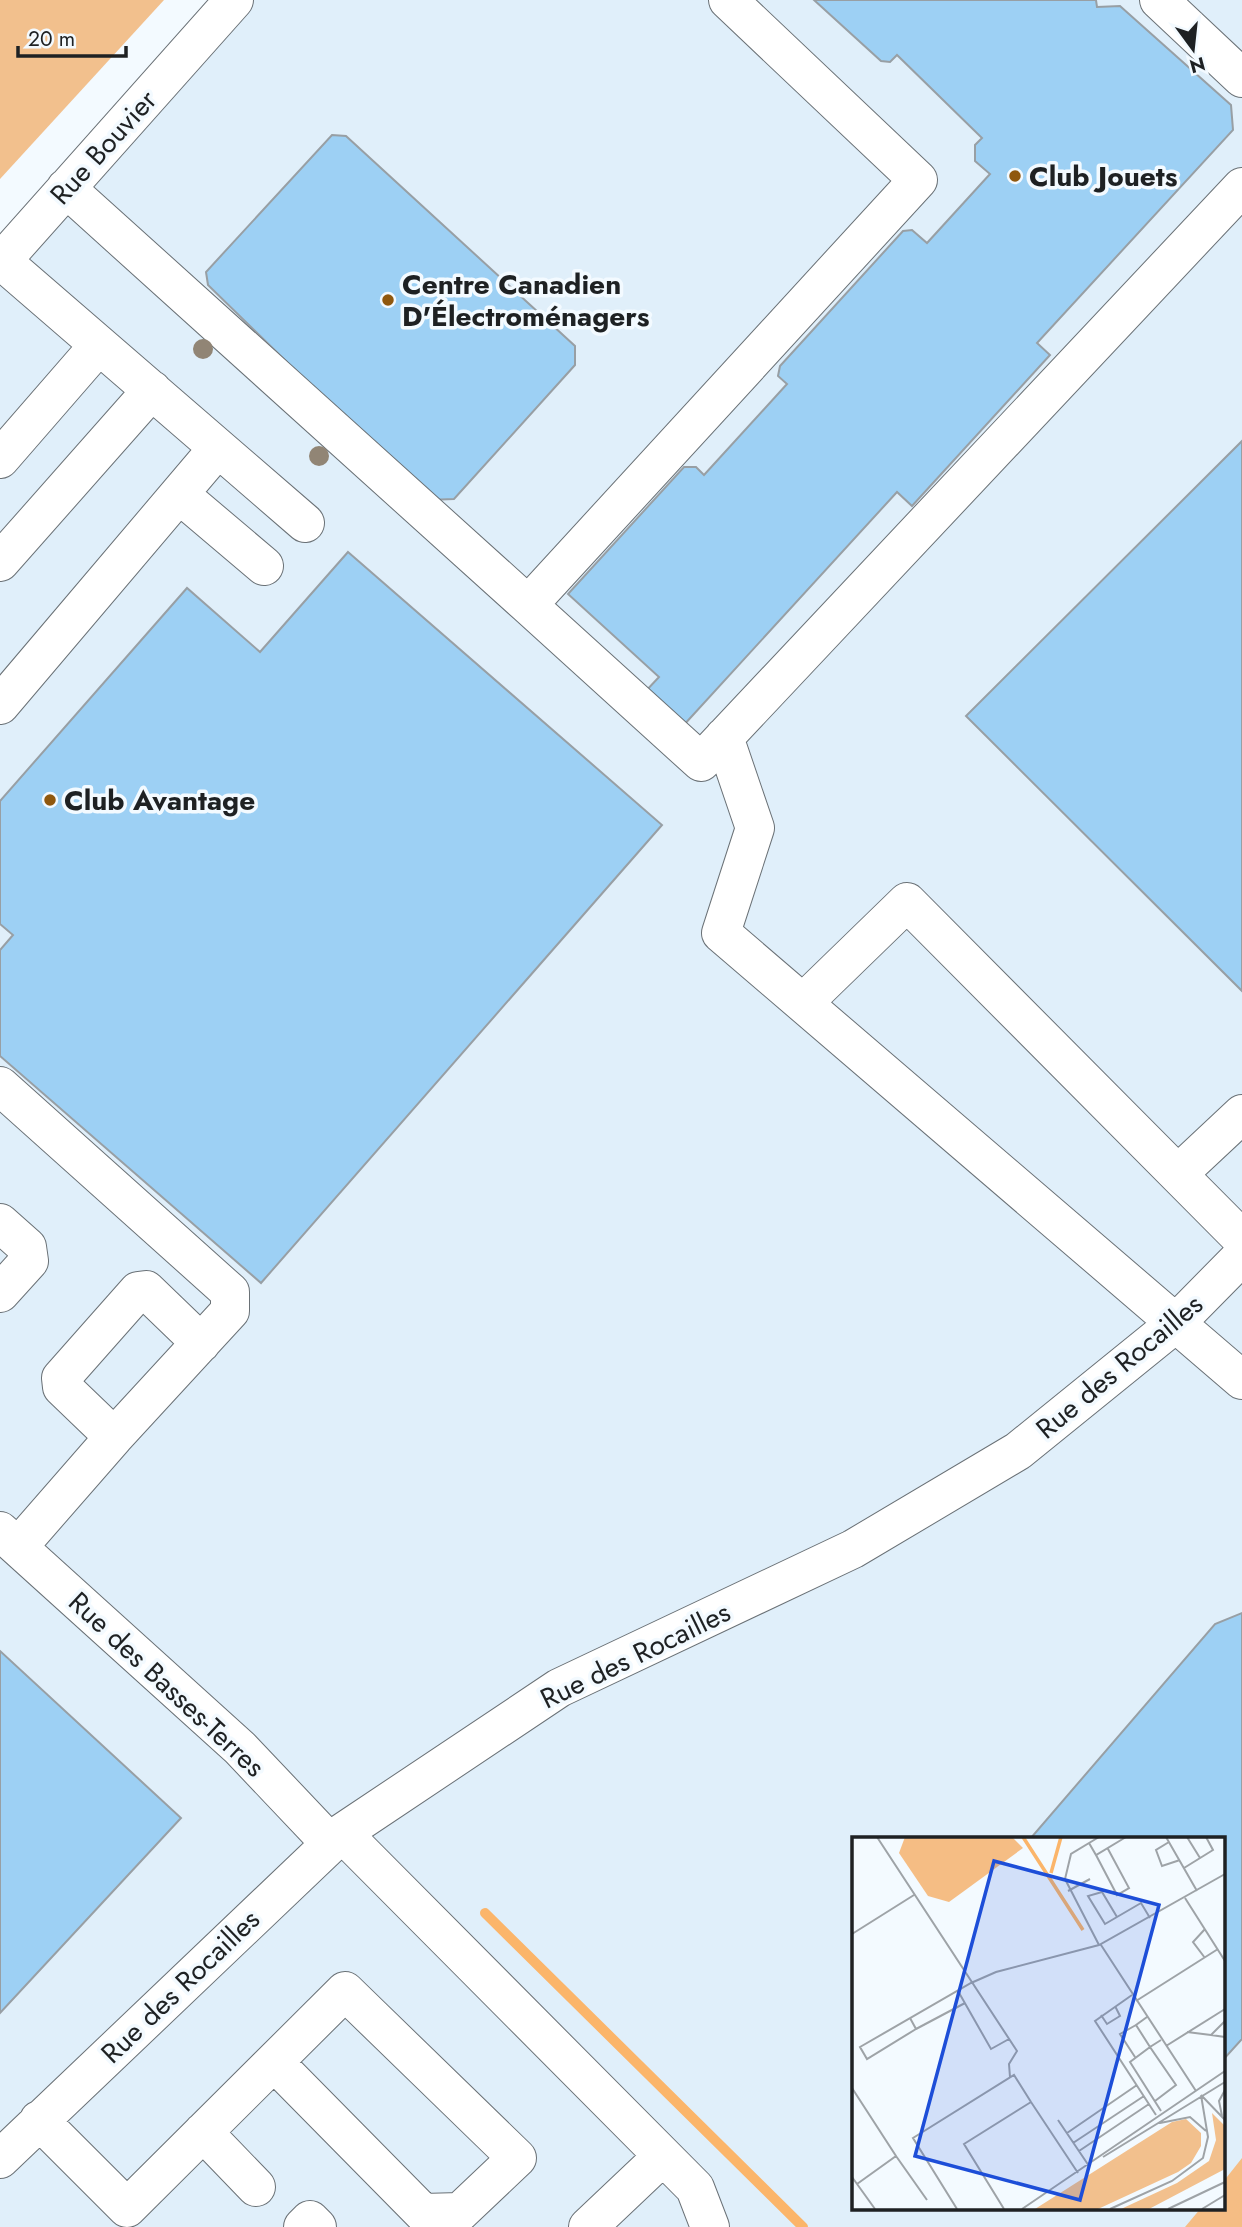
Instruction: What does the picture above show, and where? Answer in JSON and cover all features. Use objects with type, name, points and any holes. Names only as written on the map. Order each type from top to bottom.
[{"type":"street","name":"Rue Bouvier","points":[[1,262],[234,0]]},
{"type":"street","points":[[528,605],[918,180],[728,0]]},
{"type":"street","points":[[1159,0],[1242,78]]},
{"type":"street","points":[[66,188],[701,762],[1242,187]]},
{"type":"street","points":[[1,262],[305,523]]},
{"type":"street","points":[[0,459],[99,345]]},
{"type":"street","points":[[0,562],[152,390]]},
{"type":"street","points":[[0,705],[218,448]]},
{"type":"street","points":[[179,494],[264,566]]},
{"type":"street","points":[[724,737],[755,828],[721,933],[1242,1380]]},
{"type":"street","points":[[803,1003],[907,902],[1242,1239]]},
{"type":"street","points":[[0,1086],[230,1292],[230,1311],[114,1437],[9,1539]]},
{"type":"street","points":[[1178,1174],[1242,1114]]},
{"type":"street","points":[[0,1223],[27,1247],[29,1261],[0,1293]]},
{"type":"street","name":"Rue des Rocailles","points":[[0,2159],[336,1838],[559,1688],[853,1549],[1018,1451],[1176,1323],[1242,1256]]},
{"type":"street","points":[[114,1437],[62,1387],[61,1378],[138,1291],[146,1290],[201,1343]]},
{"type":"street","name":"Rue des Basses-Terres","points":[[9,1539],[336,1838],[663,2156],[695,2188],[710,2227]]},
{"type":"street","points":[[39,2120],[136,2217],[203,2132],[345,1991],[517,2158],[460,2212],[423,2213],[274,2062]]},
{"type":"street","points":[[203,2132],[256,2188]]},
{"type":"street","points":[[588,2227],[663,2156]]},
{"type":"street","points":[[303,2227],[310,2220],[317,2227]]},
{"type":"shaded area","points":[[0,0],[164,0],[0,179]]},
{"type":"shaded area","points":[[234,0],[1242,0],[1242,2227],[0,2227],[0,263]]},
{"type":"shaded area","points":[[1242,2158],[1242,2227],[1185,2227],[1199,2210],[1224,2210],[1224,2181]]},
{"type":"building","points":[[814,0],[1096,0],[1097,7],[1120,6],[1231,105],[1233,130],[1037,343],[1050,355],[912,506],[897,492],[682,727],[644,693],[659,677],[568,594],[684,467],[696,467],[704,475],[787,384],[778,376],[780,366],[903,231],[912,230],[927,243],[990,174],[975,161],[975,145],[982,138],[897,55],[890,62],[881,61]]},
{"type":"building","points":[[332,135],[346,136],[575,346],[575,365],[454,499],[428,500],[208,285],[206,272]]},
{"type":"building","points":[[1242,441],[1242,991],[966,716]]},
{"type":"building","points":[[348,552],[662,825],[261,1283],[0,1056],[0,950],[13,935],[0,924],[0,801],[187,588],[260,652]]},
{"type":"building","points":[[1242,1613],[1242,2039],[1224,2059],[1224,1837],[1032,1837],[1215,1624]]},
{"type":"building","points":[[0,1651],[181,1818],[0,2013]]},
{"type":"waterway","points":[[485,1913],[803,2227]]},
{"type":"place","name":"Club Jouets","points":[[1015,176]]},
{"type":"place","name":"Centre Canadien D'Électroménagers","points":[[388,300]]},
{"type":"place","name":"Club Avantage","points":[[50,800]]}]
